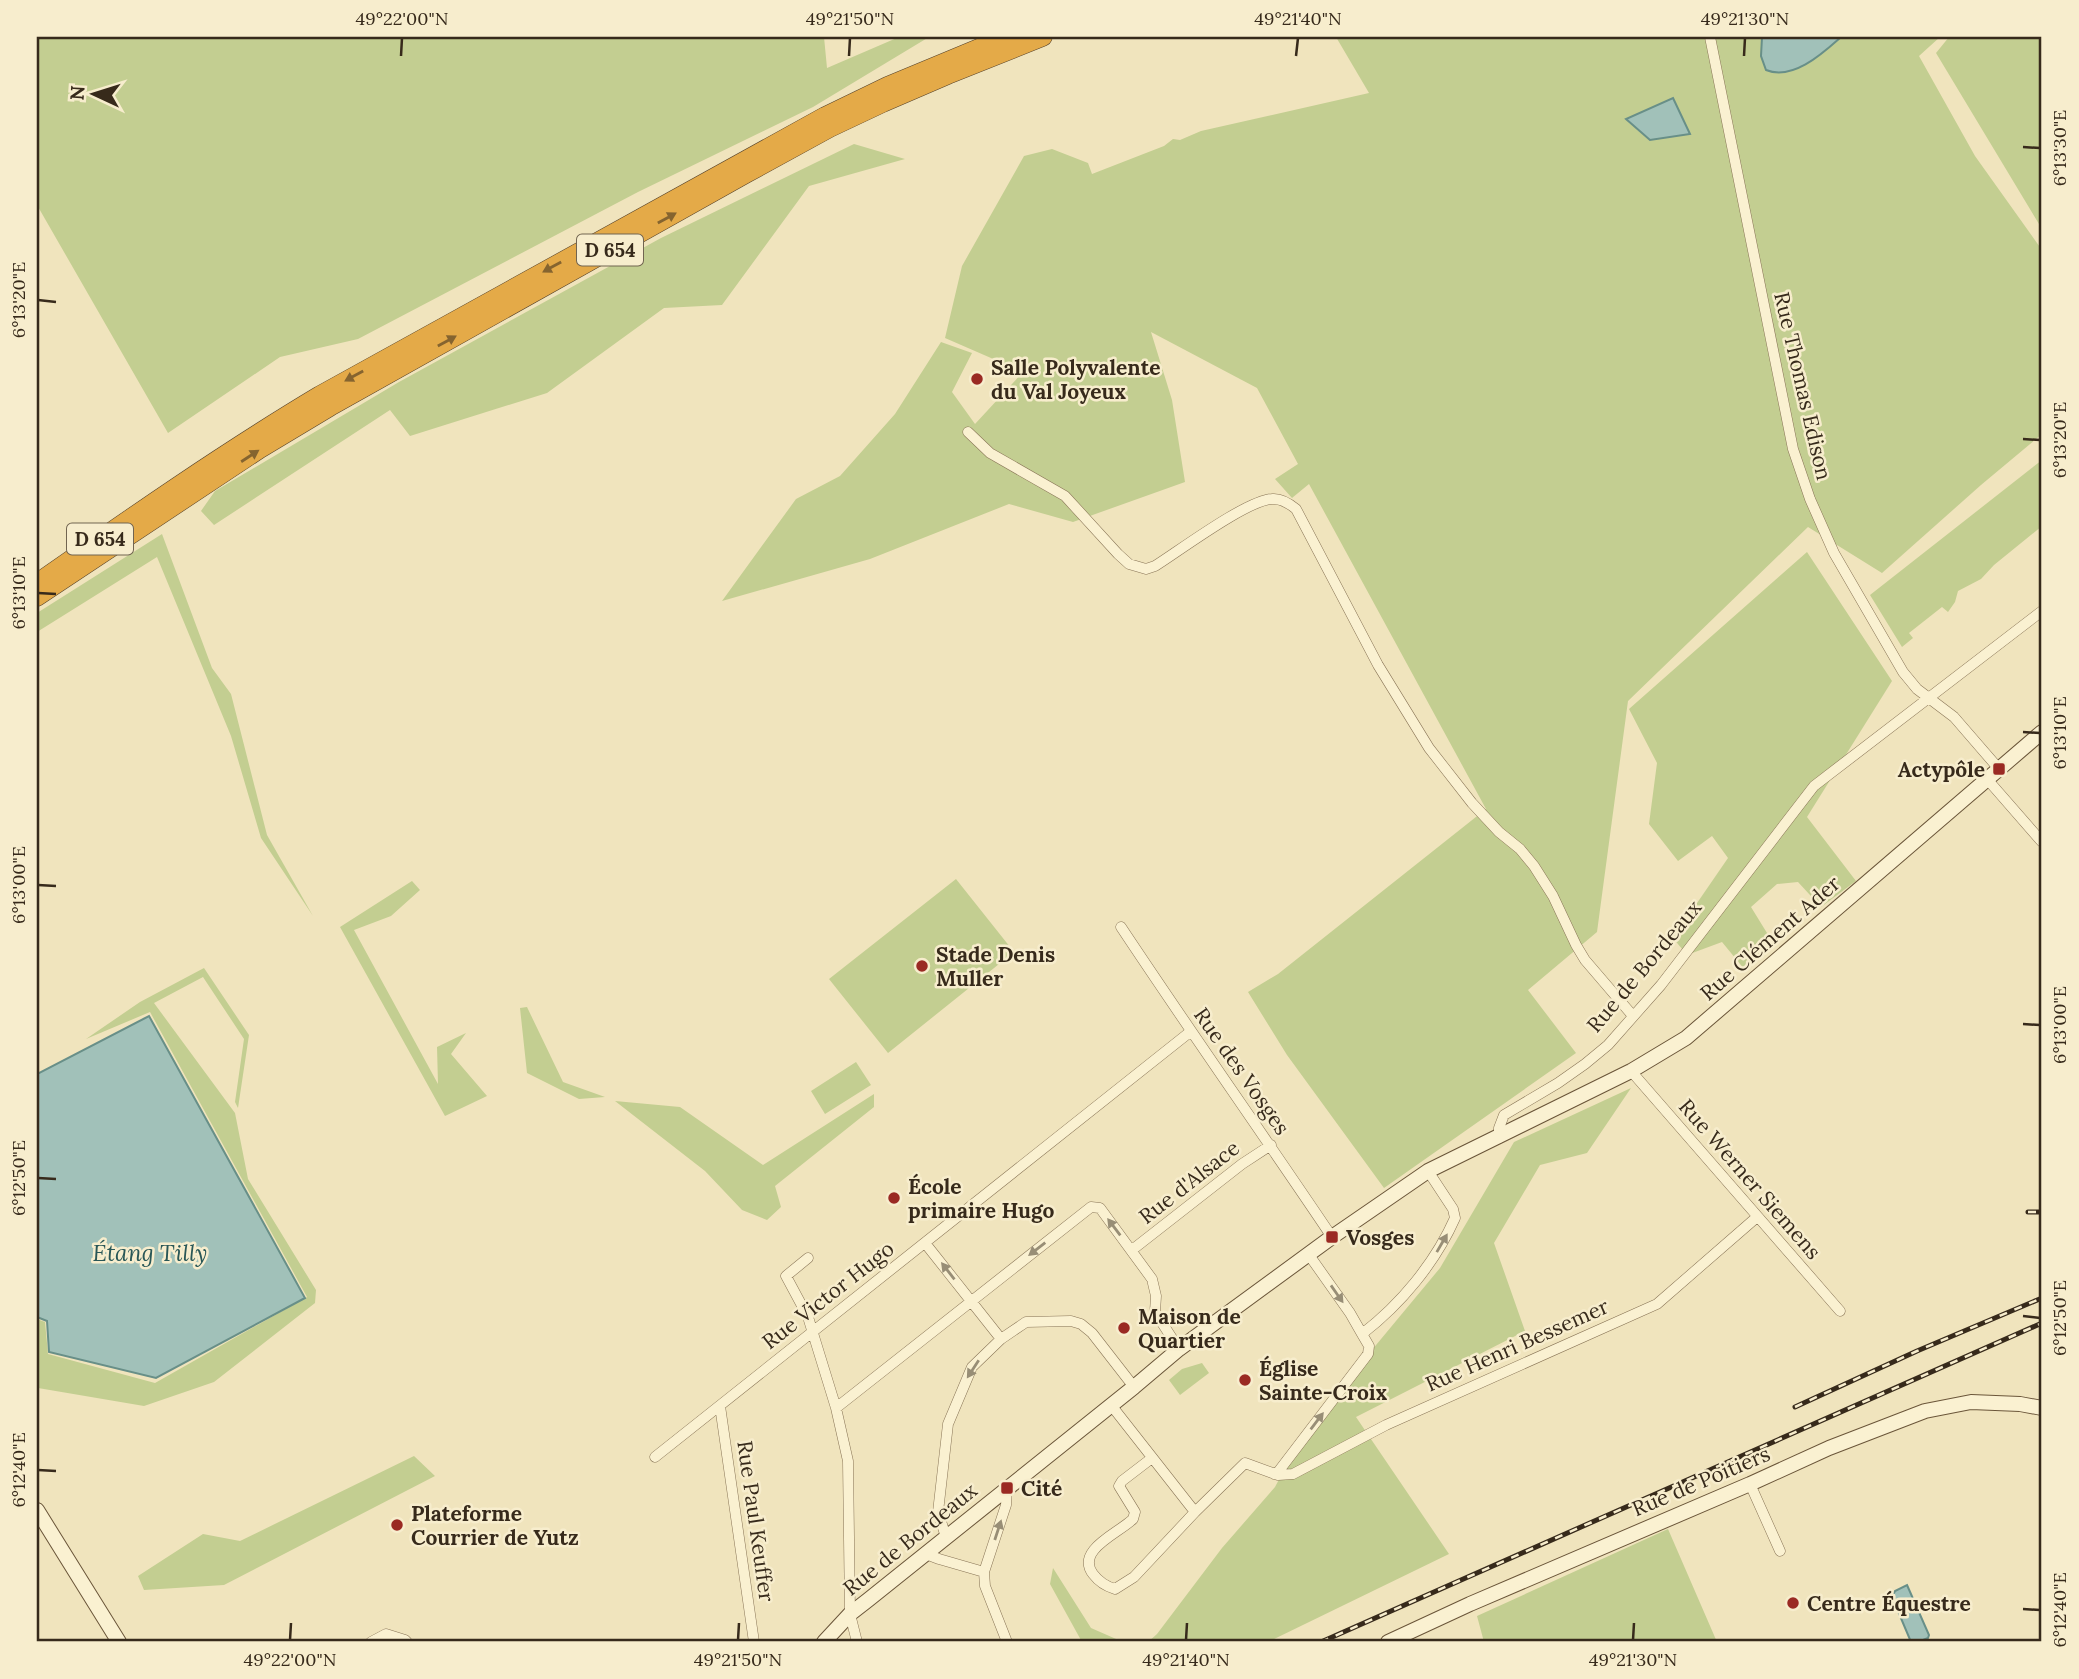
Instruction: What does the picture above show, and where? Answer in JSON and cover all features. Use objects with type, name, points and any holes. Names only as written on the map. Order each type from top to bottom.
[{"type":"highway","name":"D 654","points":[[37,597],[162,514],[189,487],[257,432],[320,395],[825,116],[887,86],[1005,37]]},
{"type":"highway","name":"D 654","points":[[37,583],[163,496],[189,487],[260,449],[330,407],[818,135],[948,75],[1043,37]]},
{"type":"street","name":"Rue Thomas Edison","points":[[1710,37],[1793,449],[1810,499],[1834,553],[1903,672],[1917,689],[1954,717],[2042,842]]},
{"type":"street","points":[[968,432],[990,453],[1065,496],[1118,554],[1129,564],[1140,568],[1155,566],[1261,502],[1282,500],[1296,509],[1378,665],[1429,748],[1472,803],[1534,866],[1553,895],[1585,960],[1633,1016]]},
{"type":"street","name":"Rue de Bordeaux","points":[[824,1642],[850,1615],[1179,1349],[1332,1237],[1428,1171],[1499,1138],[1499,1128],[1504,1115],[1586,1064],[1608,1045],[1661,985],[1814,786],[2042,611]]},
{"type":"street","name":"Rue Clément Ader","points":[[1499,1138],[1631,1071],[1686,1038],[2042,732]]},
{"type":"street","name":"Rue des Vosges","points":[[1121,927],[1332,1237]]},
{"type":"street","name":"Rue Victor Hugo","points":[[655,1457],[1190,1032]]},
{"type":"street","name":"Rue Werner Siemens","points":[[1631,1071],[1840,1311]]},
{"type":"street","name":"Rue d'Alsace","points":[[1132,1250],[1242,1164],[1271,1145]]},
{"type":"street","points":[[1362,1335],[1404,1295],[1432,1261],[1455,1218],[1453,1209],[1428,1171]]},
{"type":"street","points":[[836,1408],[1091,1207],[1100,1208],[1152,1279],[1156,1296],[1155,1312],[1179,1349]]},
{"type":"street","name":"Rue Henri Bessemer","points":[[1275,1474],[1293,1474],[1386,1425],[1657,1304],[1757,1217]]},
{"type":"street","points":[[925,1242],[1001,1339]]},
{"type":"street","points":[[1152,1458],[1119,1486],[1135,1512],[1133,1519],[1094,1548],[1087,1560],[1088,1568],[1104,1586],[1115,1589],[1146,1566],[1245,1463],[1275,1474],[1278,1472],[1368,1354],[1369,1346],[1350,1313],[1309,1255]]},
{"type":"street","points":[[808,1258],[786,1276],[808,1317],[836,1408],[848,1461],[850,1615],[857,1642]]},
{"type":"street","points":[[946,1537],[938,1512],[948,1424],[972,1367],[1001,1339],[1026,1322],[1071,1321],[1081,1324],[1092,1333],[1134,1387]]},
{"type":"street","name":"Rue de Poitiers","points":[[1388,1642],[1829,1448],[1926,1410],[1971,1402],[2020,1404],[2042,1408]]},
{"type":"street","points":[[1111,1405],[1195,1512]]},
{"type":"street","name":"Rue Paul Keuffer","points":[[720,1406],[754,1642]]},
{"type":"street","points":[[1751,1484],[1780,1551]]},
{"type":"street","points":[[1007,1488],[1006,1505],[984,1572],[985,1586],[1007,1642]]},
{"type":"street","points":[[37,1510],[119,1642]]},
{"type":"street","points":[[926,1553],[984,1572]]},
{"type":"street","points":[[371,1642],[386,1634],[407,1642]]},
{"type":"green space","points":[[37,37],[824,37],[827,68],[899,37],[929,37],[813,107],[638,192],[358,339],[280,357],[168,433],[37,205]]},
{"type":"green space","points":[[1336,37],[1940,37],[1919,56],[1975,156],[2042,250],[2042,434],[1882,573],[1808,527],[1628,701],[1597,932],[1528,990],[1576,1053],[1384,1188],[1287,1055],[1248,992],[1278,974],[1486,809],[1309,484],[1292,498],[1275,479],[1298,464],[1257,388],[1151,332],[1172,400],[1185,482],[1073,522],[1009,504],[870,559],[722,601],[796,499],[840,476],[895,414],[941,342],[972,353],[952,392],[975,424],[1023,372],[945,338],[962,266],[1024,156],[1052,149],[1088,163],[1092,174],[1164,146],[1173,139],[1180,140],[1201,131],[1369,93]]},
{"type":"green space","points":[[1949,37],[2042,37],[2042,229],[1936,53]]},
{"type":"green space","points":[[854,144],[905,159],[809,186],[722,305],[664,308],[547,393],[410,436],[390,410],[214,525],[201,511],[215,491],[399,382],[661,238]]},
{"type":"green space","points":[[2042,460],[2042,526],[1981,579],[1958,591],[1948,612],[1942,607],[1909,633],[1913,638],[1902,647],[1870,595]]},
{"type":"green space","points":[[162,534],[212,668],[231,694],[267,835],[313,916],[261,838],[231,736],[157,557],[37,632],[37,613]]},
{"type":"green space","points":[[1807,552],[1892,681],[1807,817],[1856,881],[1821,907],[1798,882],[1777,884],[1751,907],[1775,946],[1745,970],[1722,942],[1687,955],[1673,938],[1728,858],[1712,836],[1678,861],[1649,824],[1657,763],[1629,709]]},
{"type":"green space","name":"Stade Denis Muller","points":[[956,879],[1014,952],[888,1053],[829,979]]},
{"type":"green space","points":[[412,881],[420,890],[391,916],[354,930],[438,1084],[437,1047],[466,1033],[451,1054],[487,1096],[445,1116],[340,927]]},
{"type":"green space","points":[[204,968],[249,1035],[238,1108],[235,1102],[244,1039],[203,977],[154,1003],[235,1113],[248,1179],[316,1290],[315,1303],[214,1382],[144,1406],[38,1388],[37,1319],[45,1322],[48,1354],[155,1383],[307,1297],[150,1012],[86,1039],[140,1002]]},
{"type":"green space","points":[[527,1007],[563,1082],[605,1097],[579,1099],[527,1073],[520,1008]]},
{"type":"green space","points":[[856,1062],[871,1085],[825,1114],[811,1091]]},
{"type":"green space","points":[[1631,1088],[1587,1153],[1540,1165],[1494,1243],[1525,1331],[1356,1417],[1449,1554],[1268,1642],[1148,1642],[1157,1634],[1222,1548],[1275,1487],[1347,1380],[1440,1268],[1514,1142]]},
{"type":"green space","points":[[874,1094],[874,1107],[775,1186],[781,1207],[767,1220],[742,1210],[705,1171],[615,1101],[680,1107],[763,1165]]},
{"type":"green space","points":[[1202,1363],[1209,1373],[1180,1395],[1169,1380],[1182,1369]]},
{"type":"green space","points":[[414,1456],[435,1476],[224,1585],[144,1590],[138,1576],[203,1534],[240,1541]]},
{"type":"green space","points":[[1668,1529],[1717,1642],[1484,1642],[1477,1616]]},
{"type":"green space","points":[[1053,1568],[1091,1628],[1123,1642],[1082,1642],[1050,1584]]},
{"type":"water","points":[[1762,37],[1841,37],[1807,64],[1787,72],[1776,72],[1766,70],[1761,56]]},
{"type":"water","points":[[1673,98],[1690,134],[1650,140],[1626,119]]},
{"type":"water","name":"Étang Tilly","points":[[149,1016],[305,1298],[156,1378],[49,1352],[47,1321],[37,1317],[37,1074]]},
{"type":"water","points":[[1907,1585],[1929,1635],[1918,1642],[1911,1642],[1892,1597],[1895,1591]]},
{"type":"railway","points":[[2028,1212],[2042,1212]]},
{"type":"railway","points":[[1795,1407],[2042,1298]]},
{"type":"railway","points":[[1321,1642],[2042,1323]]},
{"type":"place","name":"Salle Polyvalente du Val Joyeux","points":[[977,379]]},
{"type":"place","name":"Actypôle","points":[[1999,769]]},
{"type":"place","name":"Stade Denis Muller","points":[[922,966]]},
{"type":"place","name":"École primaire Hugo","points":[[894,1198]]},
{"type":"place","name":"Vosges","points":[[1332,1237]]},
{"type":"place","name":"Maison de Quartier","points":[[1124,1328]]},
{"type":"place","name":"Église Sainte-Croix","points":[[1245,1380]]},
{"type":"place","name":"Cité","points":[[1007,1488]]},
{"type":"place","name":"Plateforme Courrier de Yutz","points":[[397,1525]]},
{"type":"place","name":"Centre Équestre","points":[[1793,1603]]}]
